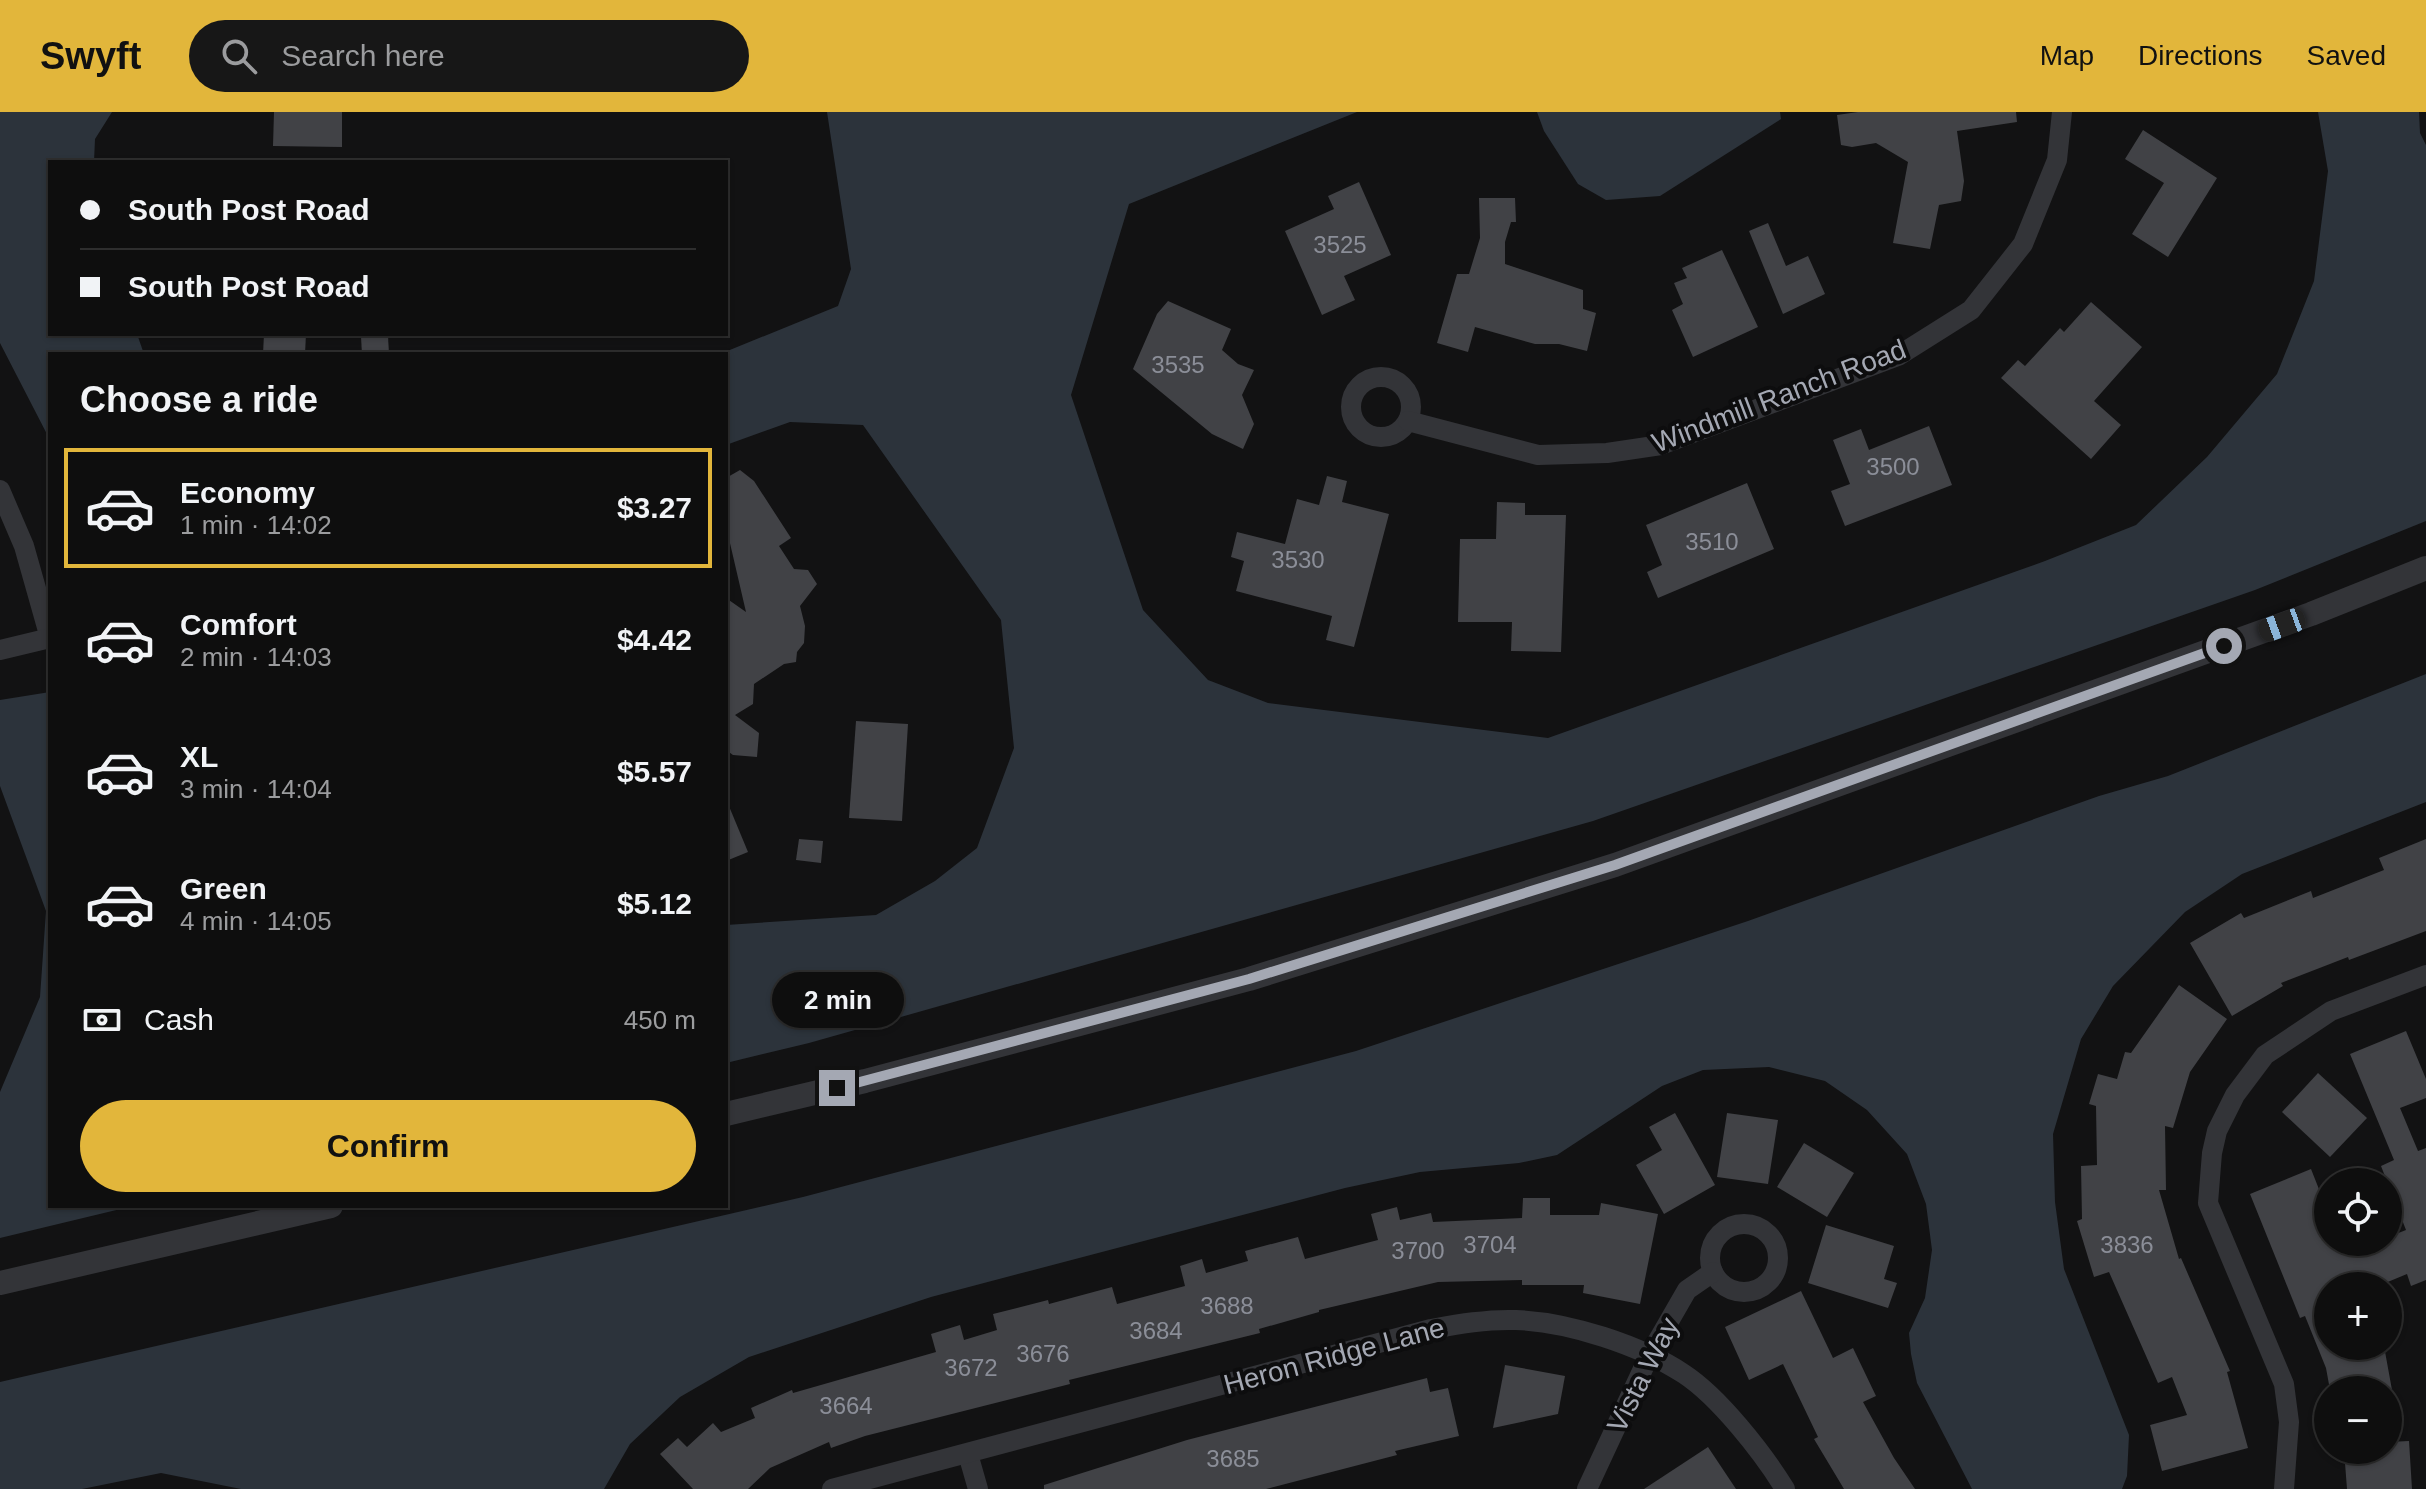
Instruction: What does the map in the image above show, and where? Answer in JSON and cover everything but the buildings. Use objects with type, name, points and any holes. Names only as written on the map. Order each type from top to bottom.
[{"type":"street","name":"Windmill Ranch Road","points":[[1408,421],[1538,455],[1607,453],[1661,445],[1898,356],[1971,310],[2023,244],[2057,160],[2062,112]]},
{"type":"street","points":[[0,490],[24,546],[48,631]]},
{"type":"street","points":[[728,1114],[865,1081],[1249,979],[1615,865],[2311,614],[2426,568]]},
{"type":"street","points":[[0,650],[48,638]]},
{"type":"street","points":[[2284,1489],[2289,1422],[2284,1384],[2208,1203],[2217,1131],[2235,1095],[2265,1055],[2331,1011],[2425,980]]},
{"type":"street","points":[[0,1283],[322,1208]]},
{"type":"street","name":"Vista Way","points":[[1587,1489],[1649,1356],[1687,1290],[1713,1272]]},
{"type":"street","name":"Heron Ridge Lane","points":[[832,1489],[1415,1333],[1472,1321],[1518,1320],[1588,1332],[1649,1356],[1686,1375],[1718,1405],[1769,1462],[1785,1489]]},
{"type":"street","points":[[968,1454],[978,1489]]},
{"type":"shaded area","points":[[0,112],[112,112],[95,139],[94,160],[48,160],[48,336],[138,336],[143,352],[48,352],[48,436],[0,343]]},
{"type":"shaded area","points":[[827,112],[1357,112],[1129,204],[1071,395],[1143,610],[1208,680],[1268,703],[1548,738],[2045,561],[2136,525],[2207,457],[2277,374],[2314,281],[2328,171],[2318,112],[2419,112],[2420,133],[2426,145],[2426,521],[2255,590],[1593,821],[809,1043],[728,1063],[728,925],[876,915],[935,881],[977,848],[1014,748],[1001,620],[863,425],[790,422],[728,444],[728,352],[725,352],[838,306],[851,269]]},
{"type":"shaded area","points":[[1537,112],[1780,112],[1781,119],[1660,196],[1606,200],[1578,184],[1544,131]]},
{"type":"shaded area","points":[[2426,674],[2426,802],[2242,874],[2185,912],[2113,986],[2081,1039],[2053,1134],[2055,1202],[2064,1269],[2129,1435],[2127,1476],[2122,1489],[1972,1489],[1917,1383],[1911,1354],[1909,1333],[1925,1298],[1932,1250],[1926,1204],[1907,1154],[1867,1110],[1825,1081],[1769,1067],[1703,1070],[1662,1086],[1557,1155],[1519,1163],[1420,1172],[1345,1188],[931,1297],[749,1357],[680,1397],[630,1444],[604,1489],[241,1489],[161,1473],[82,1489],[0,1489],[0,1382],[803,1197],[1356,1051],[1748,921],[2099,796],[2168,776]]},
{"type":"shaded area","points":[[48,692],[48,1208],[125,1208],[0,1238],[0,1092],[40,997],[46,911],[0,786],[0,700]]},
{"type":"route","points":[[837,1088],[1249,979],[1615,865],[2224,646]]}]
